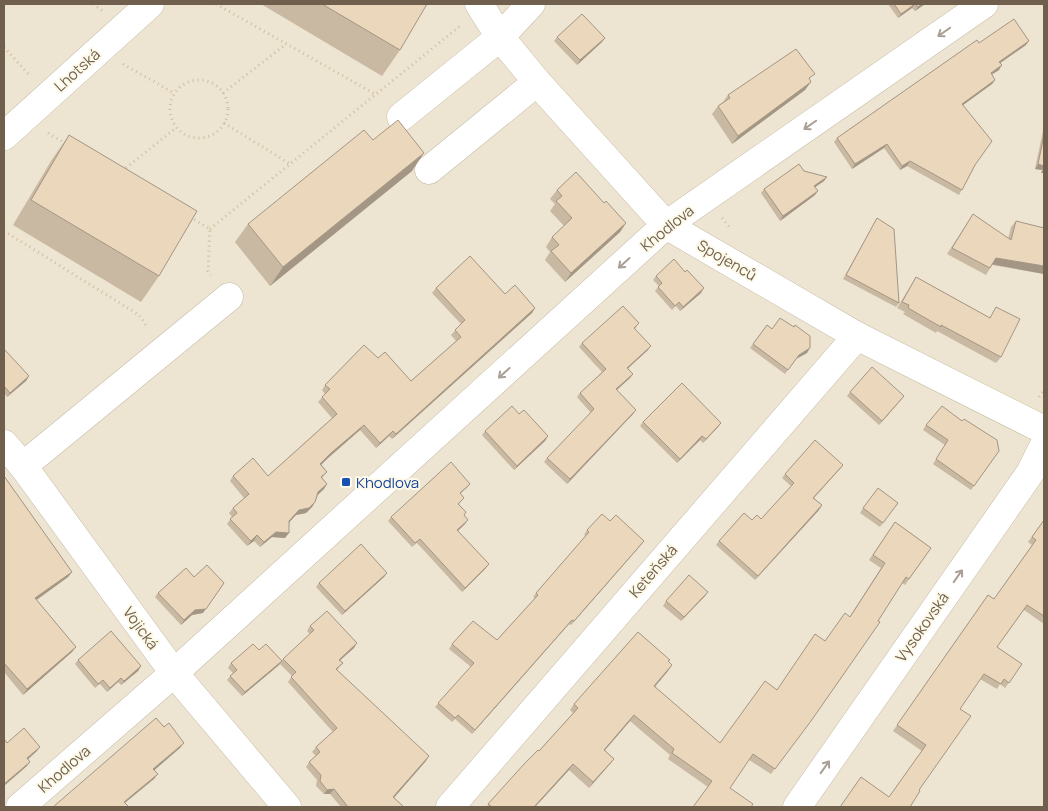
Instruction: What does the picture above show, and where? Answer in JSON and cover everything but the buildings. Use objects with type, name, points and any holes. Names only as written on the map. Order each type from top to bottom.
[{"type":"street","name":"Lhotská","points":[[4,136],[150,4]]},
{"type":"street","points":[[401,116],[500,37],[531,4]]},
{"type":"street","name":"Khodlova","points":[[20,807],[174,673],[666,225],[984,4]]},
{"type":"street","name":"Spojenců","points":[[480,6],[500,37],[538,82],[666,225],[856,336],[1044,430]]},
{"type":"street","points":[[429,170],[538,82]]},
{"type":"street","points":[[23,466],[229,297]]},
{"type":"street","name":"Keteňská","points":[[450,807],[856,336]]},
{"type":"street","name":"Vojická","points":[[4,444],[23,466],[174,673],[287,807]]},
{"type":"street","name":"Vysokovská","points":[[797,807],[1030,473],[1044,445]]},
{"type":"path","points":[[216,4],[375,94]]},
{"type":"path","points":[[229,297],[208,271],[210,229],[480,6]]},
{"type":"path","points":[[223,93],[286,44]]},
{"type":"path","points":[[4,47],[48,96]]},
{"type":"path","points":[[99,50],[174,94]]},
{"type":"path","points":[[193,81],[206,81],[216,86],[223,93],[227,102],[228,112],[224,123],[213,135],[203,138],[188,137],[176,128],[170,113],[170,104],[174,94],[183,85],[193,81]]},
{"type":"path","points":[[24,118],[66,144]]},
{"type":"path","points":[[224,123],[290,164]]},
{"type":"path","points":[[118,176],[176,128]]},
{"type":"path","points":[[185,214],[210,229]]},
{"type":"path","points":[[4,231],[139,315],[164,350]]},
{"type":"shaded area","points":[[4,4],[1044,4],[1044,807],[4,807]]},
{"type":"place","name":"Khodlova","points":[[346,482]]}]
